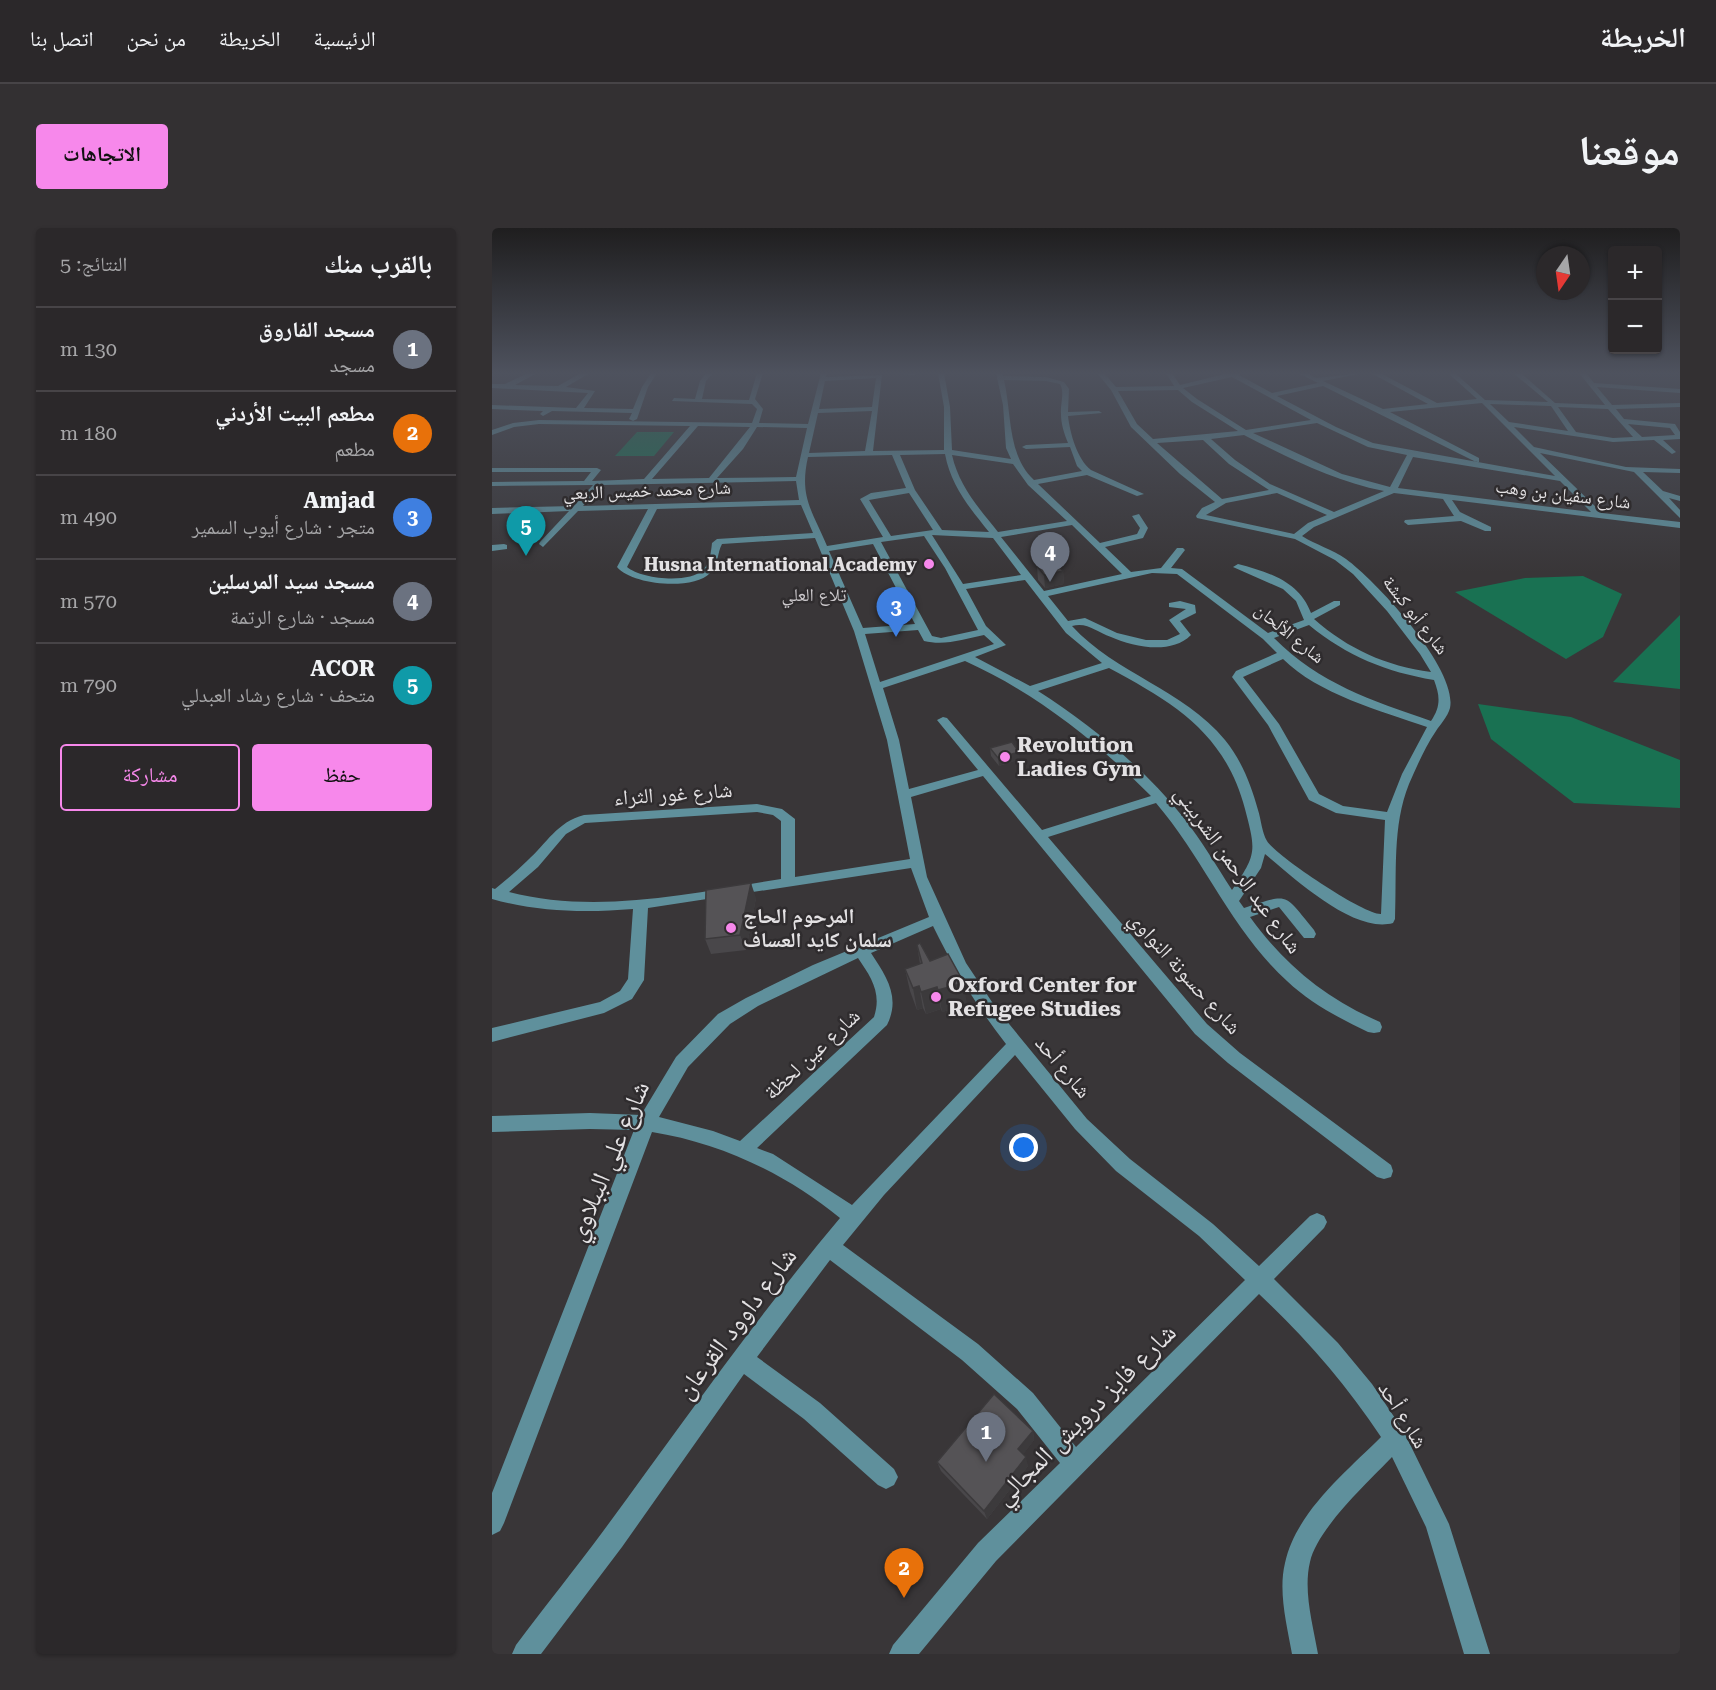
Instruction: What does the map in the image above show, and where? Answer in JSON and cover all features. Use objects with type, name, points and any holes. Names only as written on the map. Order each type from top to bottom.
[{"type":"street","points":[[646,481],[682,440]]},
{"type":"street","points":[[711,480],[746,440]]},
{"type":"street","name":"شارع أحد","points":[[808,440],[799,479],[803,502],[859,631],[893,740],[916,863],[937,919],[973,988],[1015,1045],[1081,1124],[1117,1160],[1206,1230],[1259,1279],[1330,1352],[1364,1392],[1395,1438],[1437,1524],[1477,1654]]},
{"type":"street","points":[[869,453],[871,440]]},
{"type":"street","points":[[948,440],[952,471],[961,490],[1065,626],[1110,664],[1183,707],[1221,743],[1238,770],[1247,792],[1261,844],[1254,868],[1232,900]]},
{"type":"street","points":[[1009,440],[1015,462],[1031,483],[1129,575]]},
{"type":"street","points":[[1070,440],[1081,466],[1088,472],[1140,494]]},
{"type":"street","points":[[1153,441],[1172,440]]},
{"type":"street","points":[[1207,440],[1234,464],[1276,491],[1334,515]]},
{"type":"street","name":"شارع سفيان بن وهب","points":[[1263,440],[1337,475],[1393,490],[1680,525]]},
{"type":"street","points":[[1359,440],[1411,454],[1560,478]]},
{"type":"street","points":[[1438,440],[1487,465]]},
{"type":"street","points":[[1521,440],[1599,515]]},
{"type":"street","points":[[1610,440],[1649,440]]},
{"type":"street","points":[[1658,440],[1671,452]]},
{"type":"street","points":[[1153,441],[1183,472],[1221,503],[1276,491]]},
{"type":"street","points":[[1026,447],[1071,444]]},
{"type":"street","points":[[1530,449],[1562,455]]},
{"type":"street","points":[[1530,449],[1637,470],[1680,471]]},
{"type":"street","points":[[806,455],[948,452],[1015,462]]},
{"type":"street","points":[[895,453],[911,490],[939,532]]},
{"type":"street","points":[[1297,537],[1296,534],[1304,528],[1393,490],[1411,454]]},
{"type":"street","points":[[1539,458],[1551,454]]},
{"type":"street","points":[[492,470],[597,470],[586,483]]},
{"type":"street","points":[[1637,470],[1680,515]]},
{"type":"street","points":[[1031,483],[1088,472]]},
{"type":"street","points":[[492,484],[799,479]]},
{"type":"street","points":[[543,544],[600,483]]},
{"type":"street","points":[[888,538],[864,499],[872,495],[911,490]]},
{"type":"street","points":[[1660,493],[1680,499]]},
{"type":"street","points":[[1447,497],[1452,510],[1463,518],[1488,529]]},
{"type":"street","name":"شارع محمد خميس الربعي","points":[[492,511],[803,502]]},
{"type":"street","name":"شارع أبو كبشة","points":[[1221,503],[1209,507],[1200,516],[1278,535],[1297,537],[1340,558],[1359,573],[1420,645],[1439,677],[1446,701],[1401,788],[1392,817],[1390,910],[1386,921],[1366,917],[1338,901],[1261,844]]},
{"type":"street","points":[[654,506],[622,567],[626,573],[636,576],[677,583],[700,578],[712,565],[716,554],[716,543],[720,541],[875,540],[926,532],[995,535],[1074,522]]},
{"type":"street","points":[[1098,546],[1140,536],[1144,528],[1136,516]]},
{"type":"street","points":[[1408,522],[1463,518]]},
{"type":"street","points":[[876,687],[1000,644],[985,632],[950,568],[926,532]]},
{"type":"street","points":[[875,540],[928,639],[935,641],[985,632]]},
{"type":"street","points":[[492,548],[504,547]]},
{"type":"street","points":[[1042,594],[1165,569],[1180,550]]},
{"type":"street","points":[[1238,567],[1263,575],[1292,591],[1299,597],[1310,620],[1371,662],[1397,671],[1439,677]]},
{"type":"street","name":"شارع الألحان","points":[[1165,569],[1184,574],[1267,637],[1283,655],[1347,694],[1434,726]]},
{"type":"street","points":[[959,587],[1026,577]]},
{"type":"street","points":[[1267,637],[1310,620],[1337,603]]},
{"type":"street","points":[[1065,626],[1088,621],[1111,634],[1146,643],[1161,644],[1186,635],[1174,620],[1192,611],[1191,607],[1180,604],[1172,605]]},
{"type":"street","points":[[859,631],[920,627]]},
{"type":"street","points":[[1283,655],[1240,673],[1238,679],[1273,724],[1314,797],[1323,805],[1334,809],[1392,817]]},
{"type":"street","name":"شارع عبد الرحمن الشربيني","points":[[965,657],[1005,675],[1029,690],[1114,755],[1159,798],[1187,833],[1242,915],[1284,970],[1336,1006],[1374,1027]]},
{"type":"street","points":[[1029,690],[1110,664]]},
{"type":"street","name":"شارع حسونة النواوي","points":[[943,720],[1201,1029],[1234,1058],[1384,1171]]},
{"type":"street","points":[[904,795],[986,771]]},
{"type":"street","points":[[1040,835],[1159,798]]},
{"type":"street","name":"شارع غور الثراء","points":[[495,894],[533,863],[572,822],[584,819],[757,808],[777,812],[788,819],[788,883]]},
{"type":"street","points":[[495,894],[539,904],[560,906],[641,904],[916,863]]},
{"type":"street","points":[[1242,915],[1279,902],[1309,933]]},
{"type":"street","points":[[492,1035],[604,1006],[626,995],[636,980],[641,904]]},
{"type":"street","name":"شارع علي الببلاوي","points":[[492,1523],[645,1124],[682,1062],[708,1032],[724,1019],[778,988],[861,950],[937,919]]},
{"type":"street","name":"شارع عين لحظة","points":[[744,1149],[881,1020],[887,1003],[886,993],[881,980],[861,950]]},
{"type":"street","name":"شارع داوود القرعان","points":[[525,1654],[613,1538],[741,1359],[853,1217],[932,1130],[1015,1045]]},
{"type":"street","points":[[492,1124],[590,1121],[645,1124],[680,1130],[744,1149],[767,1160],[853,1217]]},
{"type":"street","name":"شارع فايز درويش المجالي","points":[[902,1654],[987,1552],[1317,1222]]},
{"type":"street","points":[[829,1247],[970,1352],[1025,1401],[1075,1463]]},
{"type":"street","points":[[741,1359],[812,1411],[886,1477]]},
{"type":"street","points":[[1305,1654],[1295,1582],[1300,1548],[1328,1510],[1395,1438]]},
{"type":"green space","points":[[630,440],[668,440],[654,456],[615,456]]},
{"type":"green space","points":[[1583,576],[1622,594],[1603,637],[1566,659],[1455,592],[1525,578]]},
{"type":"green space","points":[[1680,615],[1680,689],[1613,682]]},
{"type":"green space","points":[[1478,704],[1571,717],[1680,760],[1680,808],[1574,803],[1491,739]]},
{"type":"building","points":[[1056,563],[1063,571],[1044,575],[1037,566]]},
{"type":"building","points":[[1012,742],[1019,752],[998,758],[990,748]]},
{"type":"building","points":[[751,883],[740,935],[705,939],[706,890]]},
{"type":"building","points":[[920,943],[930,961],[948,954],[964,983],[921,992],[919,986],[913,988],[905,969],[922,963],[917,945]]},
{"type":"building","points":[[994,1394],[1033,1431],[1018,1449],[1026,1457],[984,1511],[937,1462]]},
{"type":"place","name":"ACOR","points":[[526,556]]},
{"type":"place","name":"Husna International Academy","points":[[929,564]]},
{"type":"place","name":"مسجد سيد المرسلين","points":[[1050,582]]},
{"type":"place","name":"Amjad","points":[[896,637]]},
{"type":"place","name":"Revolution Ladies Gym","points":[[1005,757]]},
{"type":"place","name":"المرحوم الحاج سلمان كايد العساف","points":[[731,928]]},
{"type":"place","name":"Oxford Center for Refugee Studies","points":[[936,997]]},
{"type":"place","name":"مسجد الفاروق","points":[[986,1462]]},
{"type":"place","name":"مطعم البيت الأردني","points":[[904,1598]]},
{"type":"district","name":"تلاع العلي","points":[[814,594]]}]
